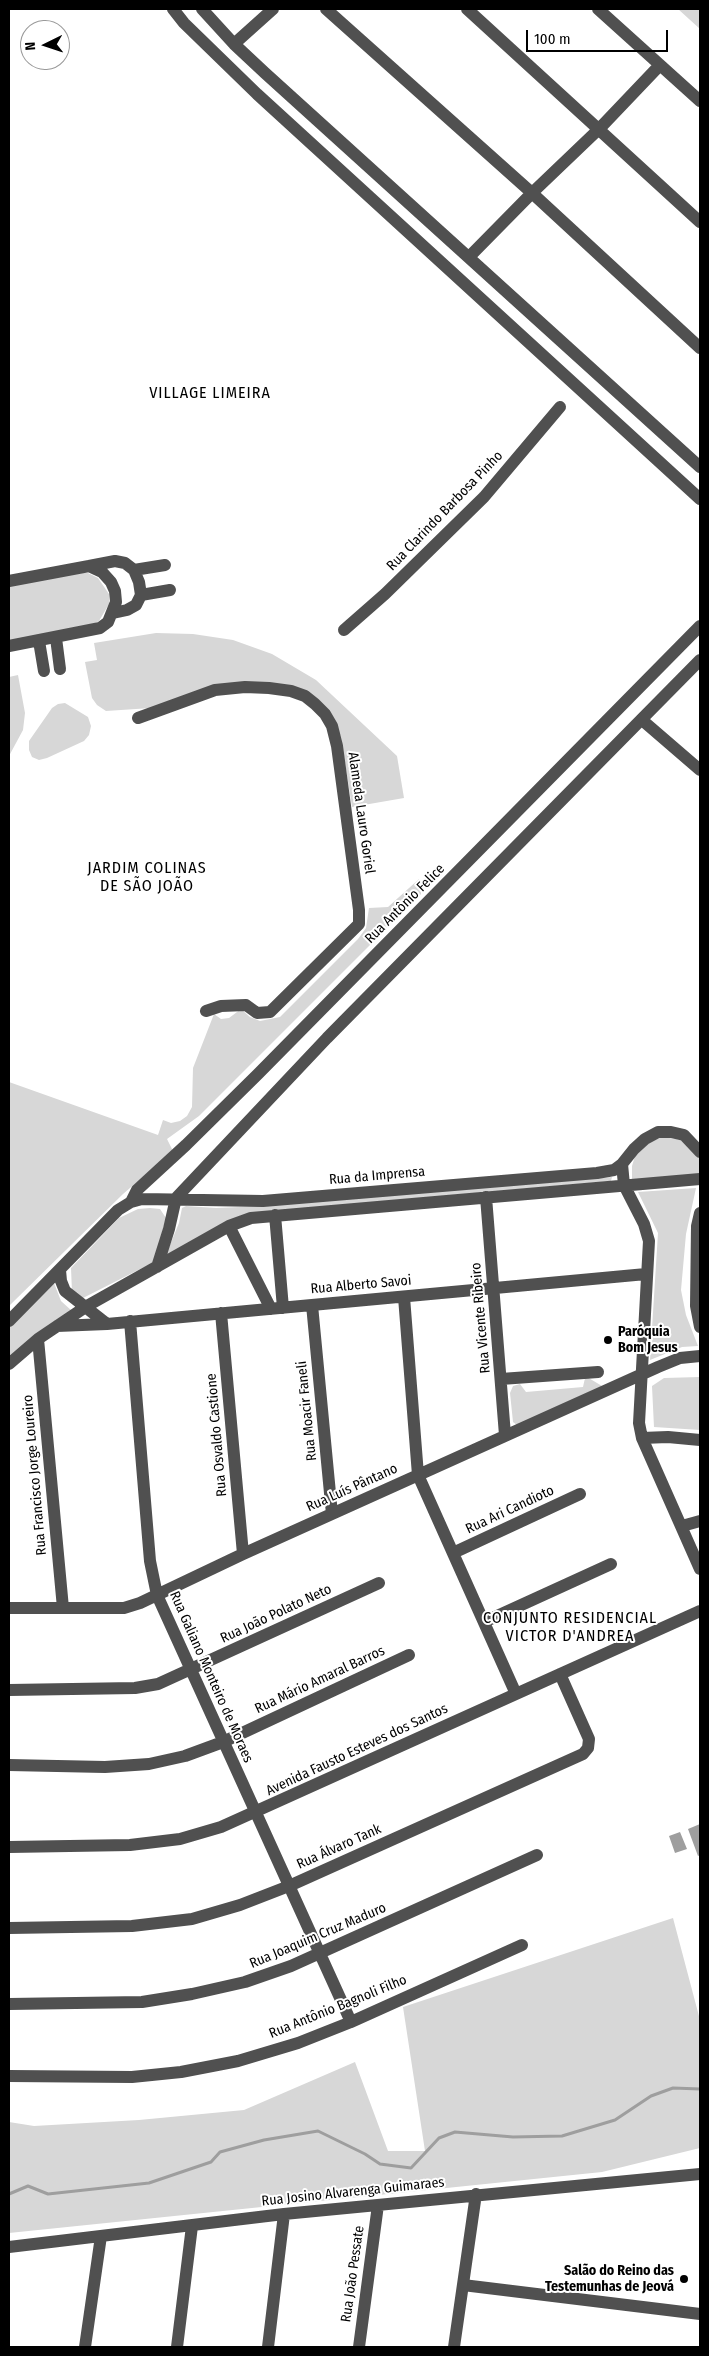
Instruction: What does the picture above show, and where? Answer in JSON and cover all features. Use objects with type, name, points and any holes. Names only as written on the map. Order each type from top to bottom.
[{"type":"street","points":[[174,9],[184,23],[257,94],[700,499]]},
{"type":"street","points":[[202,9],[234,44],[700,467]]},
{"type":"street","points":[[234,44],[273,9]]},
{"type":"street","points":[[326,9],[532,193],[700,348]]},
{"type":"street","points":[[467,9],[600,128],[700,222]]},
{"type":"street","points":[[598,9],[700,102]]},
{"type":"street","points":[[469,257],[600,128],[660,65]]},
{"type":"street","name":"Rua Clarindo Barbosa Pinho","points":[[344,630],[385,594],[484,497],[560,407]]},
{"type":"street","points":[[9,581],[115,561],[125,563],[134,570],[139,582],[141,595],[136,605],[127,610],[113,613]]},
{"type":"street","points":[[134,570],[165,565]]},
{"type":"street","points":[[9,646],[100,628],[108,622],[116,602],[115,591],[111,582],[102,572],[90,566]]},
{"type":"street","points":[[141,595],[170,590]]},
{"type":"street","name":"Rua Antônio Felice","points":[[131,1202],[137,1190],[258,1074],[700,626]]},
{"type":"street","points":[[56,638],[60,669]]},
{"type":"street","points":[[39,641],[44,671]]},
{"type":"street","points":[[157,1267],[176,1198],[327,1038],[700,660]]},
{"type":"street","name":"Alameda Lauro Goriel","points":[[138,718],[215,690],[245,687],[291,691],[304,696],[325,714],[332,726],[337,746],[359,910],[359,924],[270,1012],[257,1013],[246,1004],[221,1006],[206,1012]]},
{"type":"street","points":[[642,720],[700,770]]},
{"type":"street","name":"Rua da Imprensa","points":[[9,1321],[118,1210],[131,1202],[142,1199],[176,1198],[231,1202],[263,1201],[596,1173],[614,1170],[645,1139],[658,1132],[684,1135],[700,1152]]},
{"type":"street","points":[[622,1164],[624,1185],[644,1224],[649,1241],[639,1423],[642,1438],[700,1569]]},
{"type":"street","points":[[9,1364],[38,1339],[86,1306],[230,1226],[251,1218],[700,1179]]},
{"type":"street","name":"Rua Vicente Ribeiro","points":[[486,1197],[505,1436]]},
{"type":"street","points":[[700,1212],[697,1226],[699,1274],[696,1306],[700,1327]]},
{"type":"street","points":[[275,1215],[277,1308]]},
{"type":"street","points":[[230,1226],[277,1308]]},
{"type":"street","points":[[60,1270],[61,1281],[65,1291],[72,1299],[86,1306],[95,1316],[107,1324]]},
{"type":"street","name":"Rua Alberto Savoi","points":[[57,1326],[130,1322],[646,1274]]},
{"type":"street","points":[[404,1297],[418,1475],[516,1694]]},
{"type":"street","name":"Rua Moacir Faneli","points":[[312,1305],[332,1514]]},
{"type":"street","name":"Rua Osvaldo Castione","points":[[220,1313],[243,1554]]},
{"type":"street","name":"Rua Galiano Monteiro de Moraes","points":[[130,1322],[150,1561],[157,1595],[351,2022]]},
{"type":"street","name":"Rua Francisco Jorge Loureiro","points":[[38,1339],[63,1608]]},
{"type":"street","name":"Rua Luís Pântano","points":[[9,1608],[124,1608],[157,1595],[243,1554],[641,1374],[680,1358],[700,1356]]},
{"type":"street","points":[[501,1379],[598,1372]]},
{"type":"street","points":[[642,1438],[668,1437],[700,1440]]},
{"type":"street","name":"Rua Ari Candioto","points":[[453,1553],[580,1494]]},
{"type":"street","points":[[682,1526],[700,1520]]},
{"type":"street","points":[[484,1622],[611,1564]]},
{"type":"street","name":"Rua João Polato Neto","points":[[9,1690],[135,1688],[158,1684],[379,1583]]},
{"type":"street","name":"Avenida Fausto Esteves dos Santos","points":[[9,1847],[130,1845],[180,1839],[221,1827],[256,1813],[700,1611]]},
{"type":"street","name":"Rua Mário Amaral Barros","points":[[9,1764],[106,1767],[149,1764],[185,1756],[223,1742],[409,1655]]},
{"type":"street","name":"Rua Álvaro Tank","points":[[9,1928],[132,1926],[192,1918],[240,1905],[289,1886],[583,1754],[588,1748],[589,1739],[560,1674]]},
{"type":"street","name":"Rua Joaquim Cruz Maduro","points":[[9,2004],[142,2002],[192,1994],[245,1982],[320,1953],[537,1855]]},
{"type":"street","name":"Rua Antônio Bagnoli Filho","points":[[9,2076],[132,2076],[180,2072],[238,2061],[298,2043],[351,2022],[522,1945]]},
{"type":"street","name":"Rua Josino Alvarenga Guimaraes","points":[[9,2247],[284,2214],[476,2194],[700,2174]]},
{"type":"street","points":[[454,2347],[476,2194]]},
{"type":"street","name":"Rua João Pessate","points":[[359,2347],[378,2205]]},
{"type":"street","points":[[268,2347],[284,2214]]},
{"type":"street","points":[[176,2347],[192,2226]]},
{"type":"street","points":[[85,2347],[101,2236]]},
{"type":"street","points":[[463,2285],[700,2314]]},
{"type":"shaded area","points":[[678,9],[700,9],[700,29]]},
{"type":"shaded area","points":[[77,573],[88,573],[98,578],[109,594],[109,604],[99,621],[90,626],[9,641],[9,586]]},
{"type":"shaded area","points":[[156,633],[193,634],[233,640],[272,654],[316,680],[397,756],[404,798],[352,807],[341,737],[329,711],[270,683],[151,708],[106,711],[97,705],[92,698],[85,662],[97,660],[94,643]]},
{"type":"shaded area","points":[[18,675],[25,713],[23,730],[9,756],[9,677]]},
{"type":"shaded area","points":[[65,703],[88,717],[91,726],[89,735],[84,741],[47,758],[39,760],[32,757],[29,750],[29,741],[52,708],[58,704]]},
{"type":"shaded area","points":[[419,879],[421,894],[199,1116],[167,1139],[173,1151],[123,1194],[9,1306],[9,1082],[158,1135],[163,1120],[171,1123],[180,1121],[187,1116],[192,1107],[193,1068],[214,1014],[221,1019],[229,1018],[241,1009],[250,1017],[260,1021],[280,1017],[358,939],[366,928],[369,908],[388,907]]},
{"type":"shaded area","points":[[663,1137],[682,1140],[696,1152],[700,1160],[700,1175],[632,1180],[632,1166],[635,1156],[651,1141]]},
{"type":"shaded area","points":[[612,1177],[611,1181],[261,1212],[168,1254],[167,1252],[179,1223],[182,1208],[186,1206],[216,1208],[265,1206]]},
{"type":"shaded area","points":[[696,1188],[686,1234],[681,1290],[686,1315],[698,1346],[682,1347],[650,1360],[658,1233],[638,1192]]},
{"type":"shaded area","points":[[138,1209],[160,1209],[166,1218],[154,1262],[81,1299],[72,1292],[71,1268],[119,1218]]},
{"type":"shaded area","points":[[54,1283],[61,1301],[72,1311],[9,1360],[9,1327]]},
{"type":"shaded area","points":[[587,1377],[602,1386],[517,1425],[513,1422],[510,1393],[513,1386],[520,1384],[526,1392],[583,1387]]},
{"type":"shaded area","points":[[700,1377],[700,1430],[654,1427],[652,1386],[664,1378]]},
{"type":"shaded area","points":[[700,1824],[700,1855],[698,1856],[688,1829]]},
{"type":"shaded area","points":[[680,1832],[687,1849],[675,1853],[669,1836]]},
{"type":"shaded area","points":[[673,1918],[700,2020],[700,2148],[602,2172],[9,2233],[9,2122],[34,2126],[139,2120],[244,2110],[355,2062],[388,2151],[425,2151],[403,2007]]},
{"type":"waterway","points":[[9,2194],[28,2186],[48,2194],[149,2183],[211,2162],[220,2152],[264,2140],[318,2131],[365,2154],[380,2164],[411,2168],[439,2138],[455,2132],[513,2137],[562,2136],[615,2120],[651,2096],[673,2088],[700,2089]]},
{"type":"place","name":"Paróquia Bom Jesus","points":[[608,1340]]},
{"type":"place","name":"Salão do Reino das Testemunhas de Jeová","points":[[684,2279]]},
{"type":"district","name":"VILLAGE LIMEIRA","points":[[210,394]]},
{"type":"district","name":"JARDIM COLINAS DE SÃO JOÃO","points":[[147,878]]},
{"type":"district","name":"CONJUNTO RESIDENCIAL VICTOR D'ANDREA","points":[[570,1628]]}]
